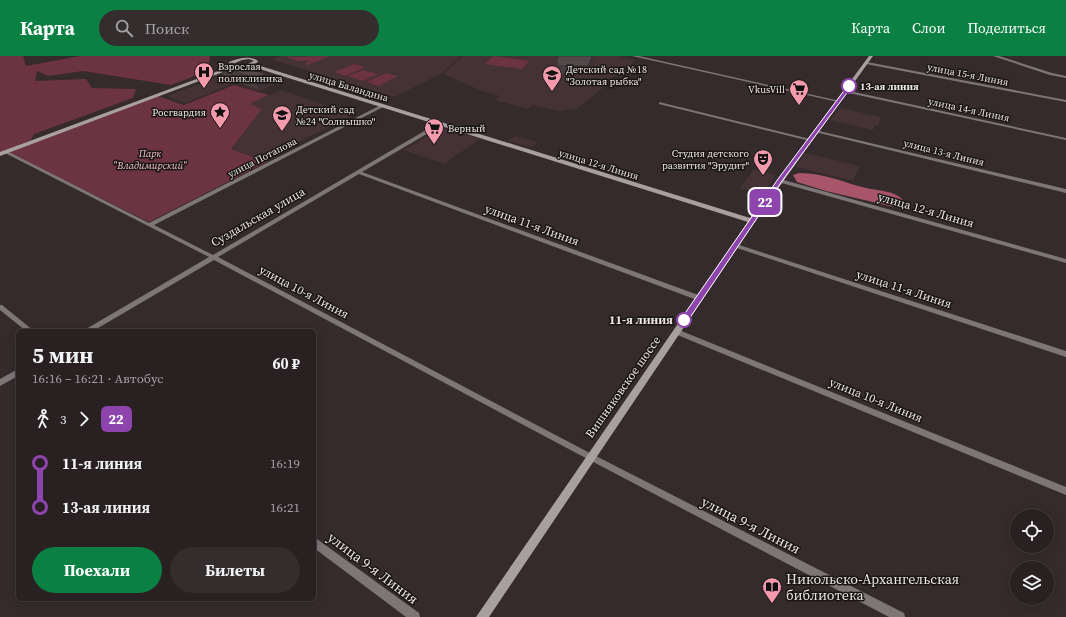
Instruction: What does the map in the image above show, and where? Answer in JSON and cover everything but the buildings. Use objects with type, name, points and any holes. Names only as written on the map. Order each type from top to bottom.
[{"type":"street","points":[[634,56],[838,101]]},
{"type":"street","name":"Вишняковское шоссе","points":[[482,617],[780,180],[871,56]]},
{"type":"street","points":[[996,56],[1066,77]]},
{"type":"street","points":[[2,153],[233,67],[240,68],[252,65],[256,61],[245,58],[234,61],[230,64],[233,67]]},
{"type":"street","name":"улица 15-я Линия","points":[[867,63],[1066,101]]},
{"type":"street","name":"улица Баландина","points":[[252,65],[440,124]]},
{"type":"street","name":"улица 14-я Линия","points":[[845,91],[1066,139]]},
{"type":"street","points":[[660,103],[810,140]]},
{"type":"street","name":"улица Потапова","points":[[149,225],[383,106]]},
{"type":"street","name":"Суздальская улица","points":[[91,329],[440,124]]},
{"type":"street","name":"улица 12-я Линия","points":[[440,124],[753,221]]},
{"type":"street","name":"улица 13-я Линия","points":[[817,131],[1066,191]]},
{"type":"street","name":"улица 10-я Линия","points":[[2,153],[213,258],[590,457]]},
{"type":"street","name":"улица 11-я Линия","points":[[358,172],[699,298]]},
{"type":"street","name":"улица 12-я Линия","points":[[780,180],[1066,261]]},
{"type":"street","name":"улица 11-я Линия","points":[[736,246],[1066,354]]},
{"type":"street","points":[[0,308],[28,329]]},
{"type":"street","name":"улица 10-я Линия","points":[[677,332],[1066,491]]},
{"type":"street","points":[[0,383],[16,373]]},
{"type":"street","name":"улица 9-я Линия","points":[[590,457],[900,617]]},
{"type":"street","name":"улица 9-я Линия","points":[[316,543],[415,617]]},
{"type":"shaded area","points":[[281,56],[461,56],[441,74],[394,97],[271,59]]},
{"type":"shaded area","points":[[463,56],[619,56],[635,60],[632,64],[600,86],[604,87],[575,110],[567,109],[564,111],[558,111],[533,105],[528,109],[495,100],[500,96],[482,91],[443,74]]},
{"type":"shaded area","points":[[235,70],[276,84],[259,91],[235,83],[185,103],[167,96]]},
{"type":"shaded area","name":"Детский сад №24 \"Солнышко\"","points":[[282,90],[353,115],[262,160],[231,149],[262,109],[248,104]]},
{"type":"shaded area","points":[[840,108],[881,117],[878,126],[875,125],[873,130],[830,120]]},
{"type":"shaded area","points":[[441,128],[480,139],[444,164],[404,150]]},
{"type":"shaded area","points":[[515,136],[538,142],[531,147],[508,141]]},
{"type":"shaded area","points":[[805,153],[860,166],[853,181],[796,167]]},
{"type":"shaded area","points":[[754,169],[775,175],[764,195],[740,188]]},
{"type":"shaded area","points":[[799,173],[817,174],[866,188],[886,191],[895,194],[903,200],[898,207],[826,191],[797,182],[793,175]]},
{"type":"green space","points":[[0,56],[23,56],[26,66],[80,56],[210,56],[208,71],[171,85],[83,71],[48,76],[37,71],[35,81],[86,79],[92,88],[136,89],[133,98],[34,134],[31,140],[0,153]]},
{"type":"green space","points":[[289,56],[330,56],[308,65],[305,64],[309,61],[298,61],[289,58]]},
{"type":"green space","points":[[493,56],[529,61],[522,69],[485,64]]},
{"type":"green space","points":[[354,64],[365,67],[346,76],[334,72]]},
{"type":"green space","points":[[363,70],[378,74],[363,81],[348,76]]},
{"type":"green space","points":[[386,73],[398,76],[379,86],[366,82]]},
{"type":"green space","name":"Парк \"Владимирский\"","points":[[234,85],[269,95],[249,104],[262,109],[231,149],[267,162],[149,222],[7,152],[158,96],[184,105]]},
{"type":"bus line","name":"22","points":[[684,320],[780,180],[849,86]]},
{"type":"place","name":"13-ая линия","points":[[849,86]]},
{"type":"place","name":"Взрослая поликлиника","points":[[204,89]]},
{"type":"place","name":"Детский сад №18 \"Золотая рыбка\"","points":[[552,92]]},
{"type":"place","name":"VkusVill","points":[[799,106]]},
{"type":"place","name":"Росгвардия","points":[[220,129]]},
{"type":"place","name":"Детский сад №24 \"Солнышко\"","points":[[282,132]]},
{"type":"place","name":"Верный","points":[[434,145]]},
{"type":"place","name":"Студия детского развития \"Эрудит\"","points":[[763,176]]},
{"type":"place","name":"11-я линия","points":[[684,320]]},
{"type":"place","name":"Никольско-Архангельская библиотека","points":[[772,604]]}]
